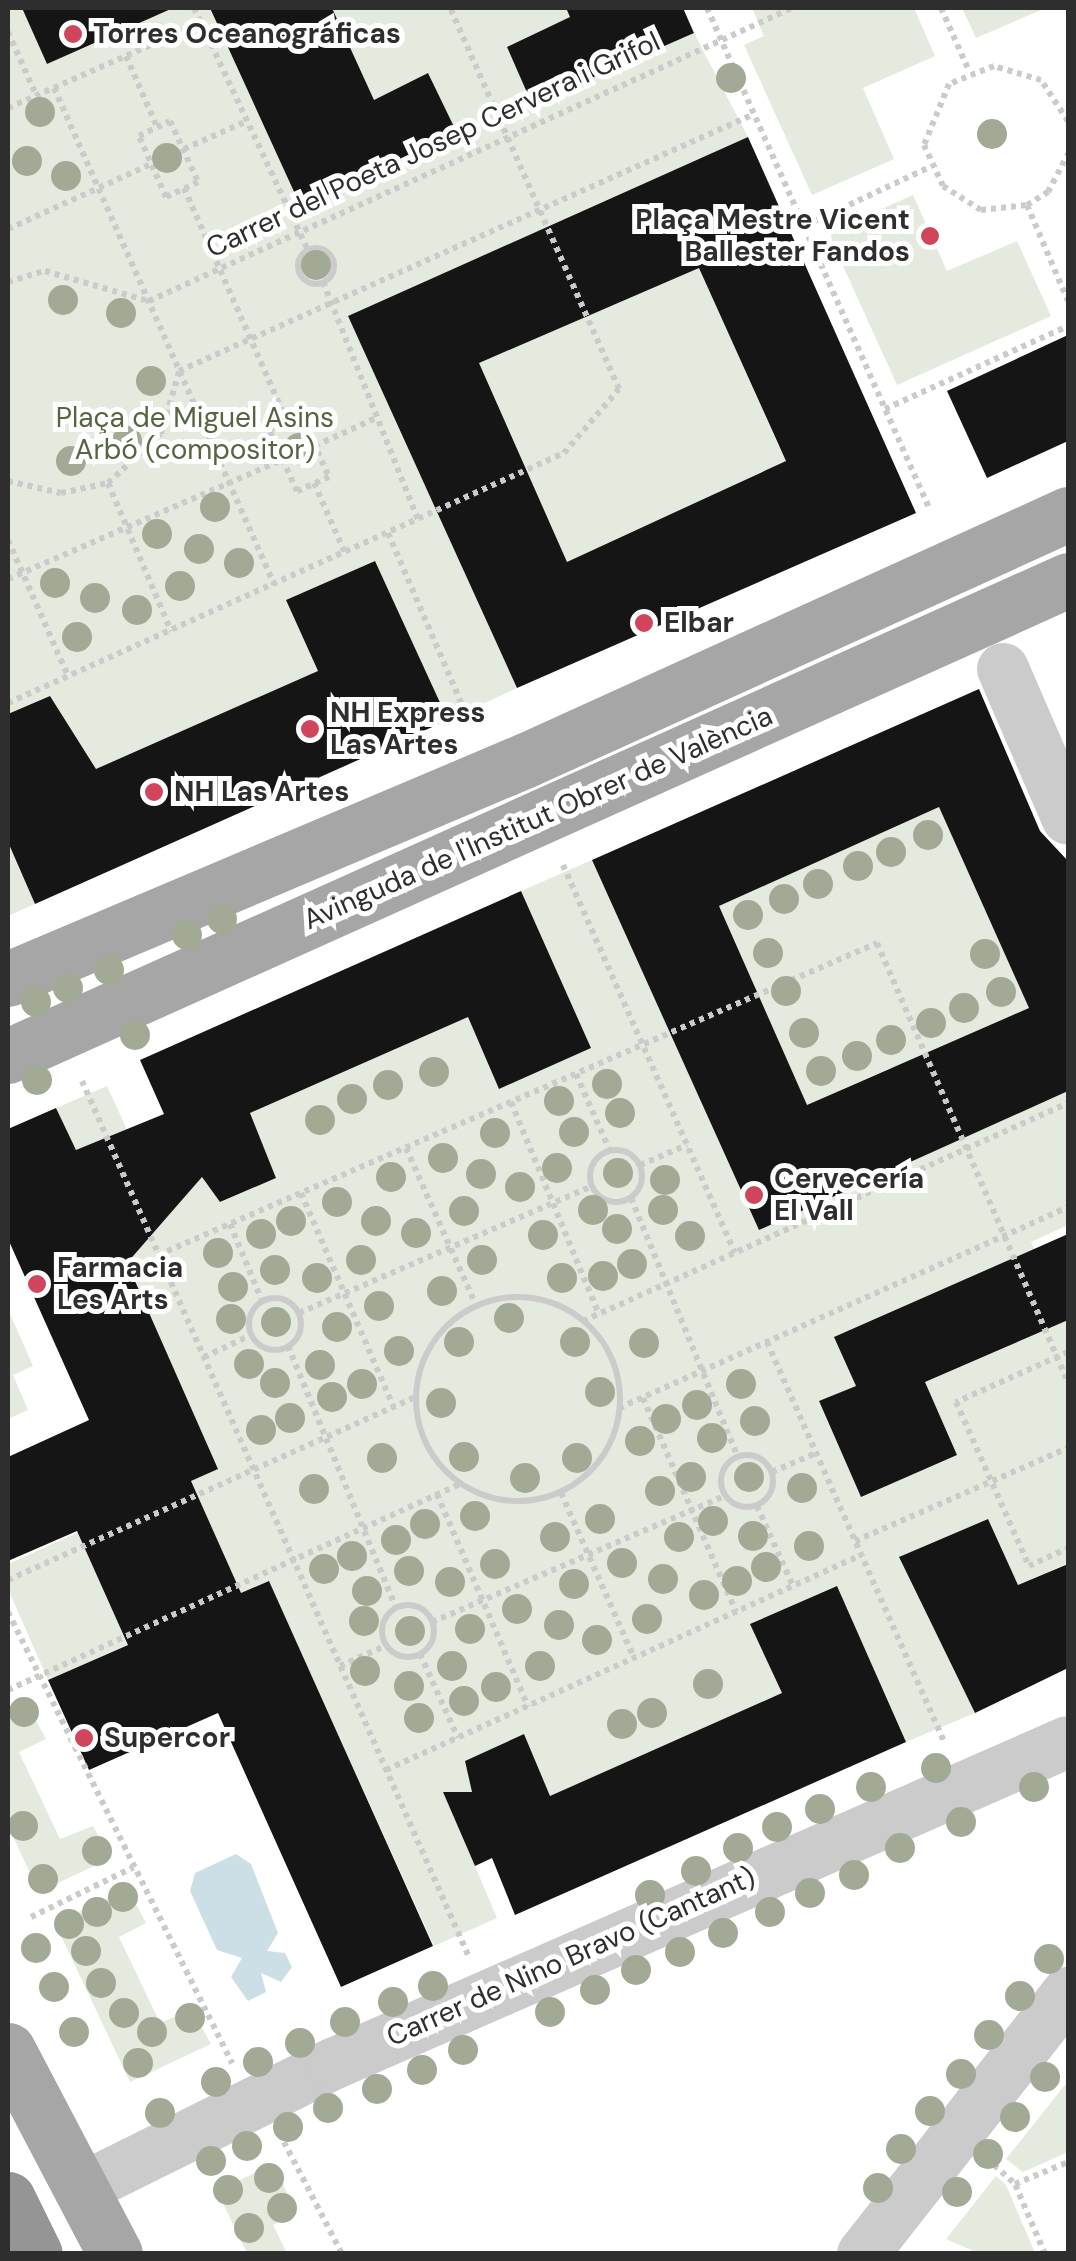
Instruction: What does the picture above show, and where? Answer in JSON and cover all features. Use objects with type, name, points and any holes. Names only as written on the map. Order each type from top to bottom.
[{"type":"highway","points":[[8,2199],[35,2254]]},
{"type":"main road","name":"Avinguda de l'Institut Obrer de València","points":[[8,980],[526,760],[1068,514]]},
{"type":"main road","name":"Avinguda de l'Institut Obrer de València","points":[[8,1056],[1068,580]]},
{"type":"main road","points":[[8,2050],[115,2254]]},
{"type":"street","points":[[1003,668],[1068,818]]},
{"type":"street","name":"Carrer de Nino Bravo (Cantant)","points":[[81,2189],[333,2064],[1068,1742]]},
{"type":"street","points":[[863,2254],[1068,1993]]},
{"type":"path","points":[[194,8],[295,232],[308,250],[333,260],[323,282],[328,303],[418,520]]},
{"type":"path","points":[[8,703],[564,453],[620,389],[450,8]]},
{"type":"path","points":[[706,8],[930,510]]},
{"type":"path","name":"Carrer del Poeta Josep Cervera i Grifol","points":[[149,301],[792,8]]},
{"type":"path","points":[[941,8],[969,71]]},
{"type":"path","points":[[8,108],[201,24]]},
{"type":"path","points":[[8,32],[36,96]]},
{"type":"path","points":[[126,56],[157,127]]},
{"type":"path","points":[[1068,121],[1042,80],[1019,69],[969,71],[926,122],[930,167],[981,210],[1026,205],[1048,192],[1068,154]]},
{"type":"path","points":[[54,88],[274,584]]},
{"type":"path","points":[[8,481],[61,493],[108,484],[161,434],[179,371],[754,114]]},
{"type":"path","points":[[170,121],[184,149],[198,182],[166,197],[138,136],[170,121]]},
{"type":"path","points":[[184,149],[245,122]]},
{"type":"path","points":[[8,229],[151,164]]},
{"type":"path","points":[[804,226],[930,167]]},
{"type":"path","points":[[184,188],[287,422]]},
{"type":"path","points":[[1026,205],[1068,301]]},
{"type":"path","points":[[308,250],[301,276],[323,282]]},
{"type":"path","points":[[8,271],[9,281],[45,271],[86,277],[149,301]]},
{"type":"path","points":[[886,409],[1068,326]]},
{"type":"path","points":[[301,416],[314,446],[329,477],[296,491],[269,430],[301,416]]},
{"type":"path","points":[[314,446],[376,418]]},
{"type":"path","points":[[8,578],[282,460]]},
{"type":"path","points":[[108,484],[171,630]]},
{"type":"path","points":[[314,484],[344,553]]},
{"type":"path","points":[[388,534],[470,720]]},
{"type":"path","points":[[8,540],[68,676]]},
{"type":"path","points":[[562,865],[735,1252]]},
{"type":"path","points":[[158,1255],[877,944],[1068,1382]]},
{"type":"path","points":[[576,1074],[610,1151],[640,1165],[687,1144]]},
{"type":"path","points":[[82,1082],[469,1958]]},
{"type":"path","points":[[511,1102],[599,1314]]},
{"type":"path","points":[[583,1321],[1068,1103]]},
{"type":"path","points":[[406,1148],[476,1305]]},
{"type":"path","points":[[610,1151],[591,1168],[592,1186],[609,1202],[631,1198]]},
{"type":"path","points":[[640,1165],[631,1198],[738,1457]]},
{"type":"path","points":[[396,1608],[288,1346],[299,1313],[592,1186]]},
{"type":"path","points":[[301,1193],[392,1406]]},
{"type":"path","points":[[619,1408],[1068,1207]]},
{"type":"path","points":[[230,1224],[262,1301]]},
{"type":"path","points":[[288,1346],[267,1350],[252,1335],[250,1314],[262,1301],[279,1298],[299,1313]]},
{"type":"path","points":[[540,1300],[583,1321],[611,1356],[619,1408],[609,1446],[561,1493],[512,1501],[460,1484],[428,1448],[415,1396],[432,1344],[476,1305],[540,1300]]},
{"type":"path","points":[[204,1357],[252,1335]]},
{"type":"path","points":[[767,1342],[945,1745]]},
{"type":"path","points":[[1068,1352],[956,1402],[1029,1566],[1068,1548]]},
{"type":"path","points":[[8,1580],[415,1396]]},
{"type":"path","points":[[642,1398],[736,1612]]},
{"type":"path","points":[[855,1541],[1068,1448]]},
{"type":"path","points":[[772,1472],[816,1453]]},
{"type":"path","points":[[725,1496],[723,1472],[738,1457],[758,1457],[772,1472],[771,1494],[758,1506]]},
{"type":"path","points":[[8,1690],[460,1484]]},
{"type":"path","points":[[561,1493],[634,1658]]},
{"type":"path","points":[[437,1494],[528,1706]]},
{"type":"path","points":[[458,1738],[420,1654],[432,1622],[725,1496],[758,1506],[793,1586]]},
{"type":"path","points":[[386,1770],[861,1555]]},
{"type":"path","points":[[385,1646],[383,1622],[396,1608],[415,1606],[432,1622]]},
{"type":"path","points":[[8,1612],[232,2064]]},
{"type":"path","points":[[340,1666],[385,1646]]},
{"type":"path","points":[[385,1646],[400,1656],[420,1654]]},
{"type":"path","points":[[30,1917],[134,1867]]},
{"type":"path","points":[[284,2142],[342,2254]]},
{"type":"path","points":[[1016,2184],[1068,2162]]},
{"type":"path","points":[[992,2164],[1016,2184],[1045,2254]]},
{"type":"green space","name":"Plaça de Miguel Asins Arbó (compositor)","points":[[8,8],[22,8],[47,64],[127,27],[118,8],[210,8],[301,207],[458,135],[428,73],[374,100],[332,8],[566,8],[570,17],[507,47],[532,104],[694,33],[748,137],[573,216],[614,305],[685,274],[703,253],[707,284],[778,445],[800,467],[763,471],[566,567],[446,530],[517,688],[448,720],[375,561],[286,600],[318,672],[97,770],[50,696],[8,714]],"holes":[[[521,239],[474,369],[511,437],[421,477],[348,316]]]},
{"type":"green space","points":[[752,8],[914,8],[935,56],[863,88],[894,159],[812,195],[744,45],[764,36]]},
{"type":"green space","points":[[962,8],[1046,8],[976,38]]},
{"type":"green space","points":[[913,195],[947,271],[1017,241],[1051,316],[897,385],[828,233]]},
{"type":"green space","points":[[939,807],[1029,1008],[984,1129],[1068,1091],[1068,1225],[1031,1242],[1068,1324],[1068,1563],[1018,1585],[987,1519],[899,1557],[975,1713],[906,1742],[836,1586],[751,1624],[782,1694],[550,1797],[524,1734],[465,1761],[472,1792],[444,1793],[497,1918],[434,1946],[269,1582],[48,1680],[8,1589],[8,1564],[218,1469],[56,1108],[107,1086],[167,1217],[202,1177],[221,1202],[276,1178],[250,1113],[468,1017],[499,1089],[591,1048],[521,891],[592,860],[664,1017],[751,978],[719,906]],"holes":[[[890,1068],[929,1153],[759,1230],[688,1071],[807,1105]],[[977,1275],[1009,1346],[925,1382],[957,1455],[861,1497],[819,1402],[856,1386],[835,1337]]]},
{"type":"green space","points":[[8,842],[35,904],[8,916]]},
{"type":"green space","points":[[8,1309],[33,1366],[13,1375],[28,1410],[8,1419]]},
{"type":"green space","points":[[26,1702],[46,1739],[19,1752],[60,1839],[93,1826],[111,1858],[39,1892],[8,1826],[8,1711]]},
{"type":"green space","points":[[128,1889],[146,1923],[119,1937],[160,2023],[192,2009],[211,2044],[130,2082],[55,1923]]},
{"type":"green space","points":[[1068,2081],[1068,2152],[1023,2172],[1006,2159]]},
{"type":"green space","points":[[273,2164],[297,2213],[273,2225],[287,2253],[247,2253],[217,2191]]},
{"type":"green space","points":[[996,2176],[1006,2185],[1035,2253],[978,2253],[946,2239]]},
{"type":"shaded area","points":[[236,1854],[251,1864],[278,1933],[267,1951],[285,1953],[292,1967],[281,1982],[261,1973],[266,1992],[248,2001],[231,1977],[242,1958],[217,1950],[190,1891],[195,1873]]},
{"type":"building","name":"Torres Oceanográficas","points":[[22,8],[173,8],[47,64]]},
{"type":"building","points":[[210,8],[332,8],[374,100],[428,73],[458,135],[301,207]]},
{"type":"building","points":[[566,8],[683,8],[694,33],[532,104],[507,47],[570,17]]},
{"type":"building","points":[[748,137],[916,513],[517,688],[348,316]],"holes":[[[699,268],[786,461],[567,562],[479,363]]]},
{"type":"building","points":[[1068,335],[1068,441],[987,478],[947,391]]},
{"type":"building","points":[[375,561],[448,720],[35,904],[8,842],[8,714],[50,696],[96,769],[318,671],[286,600]]},
{"type":"building","points":[[979,689],[1040,831],[1068,861],[1068,1091],[759,1230],[592,860]],"holes":[[[939,807],[1029,1008],[807,1105],[719,906]]]},
{"type":"building","points":[[521,891],[591,1048],[499,1089],[468,1017],[250,1113],[276,1178],[220,1202],[202,1177],[127,1263],[218,1469],[191,1481],[241,1593],[269,1581],[433,1946],[341,1987],[218,1713],[89,1770],[48,1680],[128,1645],[77,1531],[8,1561],[8,1457],[89,1420],[8,1239],[8,1129],[56,1108],[76,1150],[164,1114],[140,1060]]},
{"type":"building","points":[[1068,1234],[1068,1320],[925,1382],[957,1455],[861,1497],[819,1401],[856,1386],[834,1337]]},
{"type":"building","points":[[988,1519],[1018,1585],[1068,1564],[1068,1668],[975,1713],[899,1557]]},
{"type":"building","points":[[837,1586],[906,1742],[515,1915],[492,1858],[475,1866],[443,1792],[472,1792],[465,1761],[524,1734],[550,1796],[782,1693],[750,1624]]},
{"type":"place","name":"Torres Oceanográficas","points":[[73,34]]},
{"type":"place","name":"Plaça Mestre Vicent Ballester Fandos","points":[[930,236]]},
{"type":"place","name":"Elbar","points":[[644,623]]},
{"type":"place","name":"NH Express Las Artes","points":[[310,729]]},
{"type":"place","name":"NH Las Artes","points":[[154,792]]},
{"type":"place","name":"Cervecería El Vall","points":[[754,1195]]},
{"type":"place","name":"Farmacia Les Arts","points":[[37,1284]]},
{"type":"place","name":"Supercor","points":[[84,1738]]}]
